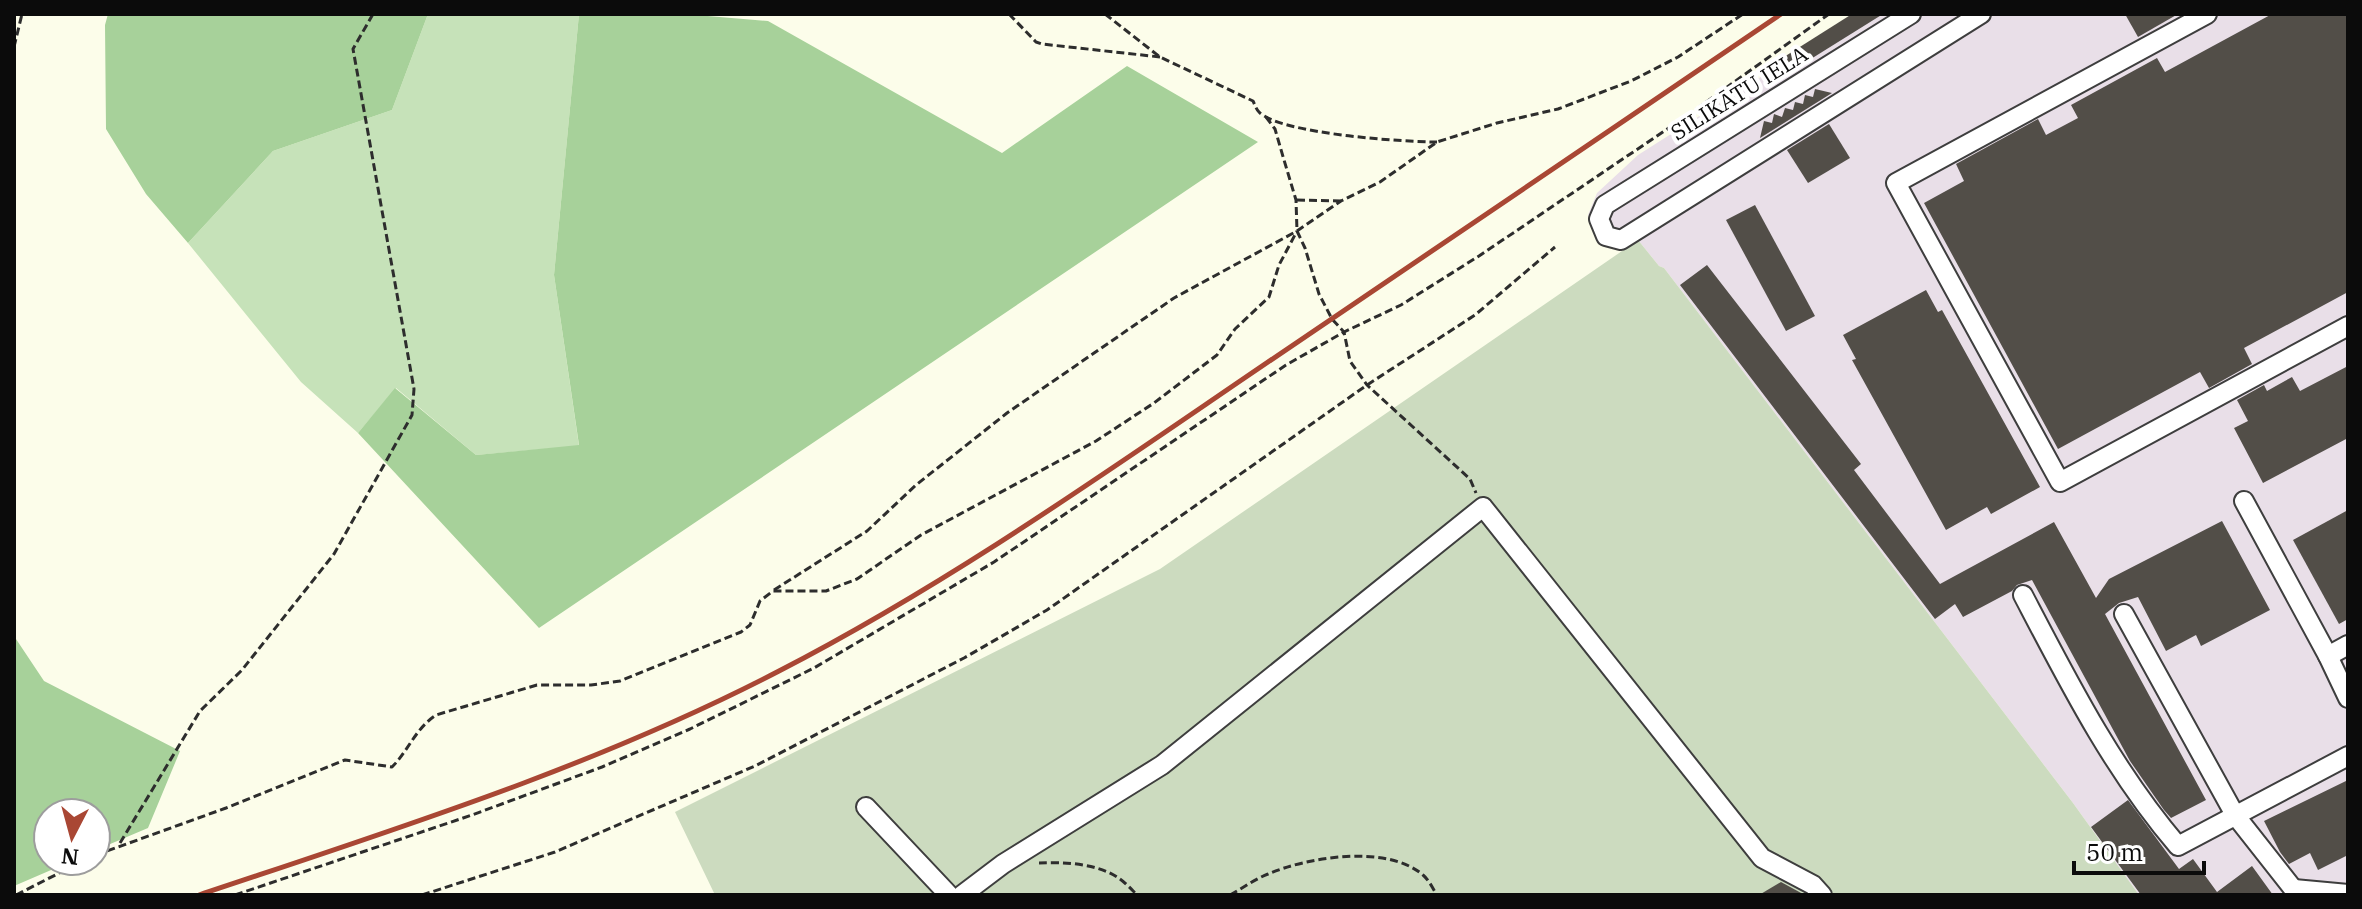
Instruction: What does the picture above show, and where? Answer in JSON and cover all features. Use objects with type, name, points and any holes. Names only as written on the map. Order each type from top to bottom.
[{"type":"lane","name":"SILIKĀTU IELA","points":[[1911,14],[1605,205],[1599,219],[1606,236],[1621,240],[1981,14]]},
{"type":"lane","points":[[2207,14],[1896,183],[2060,482],[2348,326]]},
{"type":"lane","points":[[2244,501],[2348,698]]},
{"type":"lane","points":[[962,895],[1003,864],[1162,765],[1483,507],[1762,858],[1813,885],[1822,895]]},
{"type":"lane","points":[[2023,595],[2119,771],[2178,846],[2348,756]]},
{"type":"lane","points":[[2124,614],[2235,815],[2296,892],[2348,894]]},
{"type":"lane","points":[[2328,656],[2348,645]]},
{"type":"lane","points":[[866,807],[949,895]]},
{"type":"path","points":[[14,47],[22,14]]},
{"type":"path","points":[[119,845],[200,711],[242,670],[334,554],[412,415],[414,389],[353,49],[373,14]]},
{"type":"path","points":[[1009,14],[1036,42],[1042,44],[1160,57]]},
{"type":"path","points":[[1105,14],[1160,57],[1253,101],[1266,117],[1275,129],[1296,200],[1297,231],[1319,294],[1332,319],[1344,332],[1350,361],[1367,385],[1470,479],[1483,507]]},
{"type":"path","points":[[112,848],[226,808],[345,760],[392,767],[404,755],[412,737],[436,715],[537,685],[591,685],[620,681],[741,632],[750,625],[760,601],[867,531],[916,485],[1007,413],[1174,298],[1297,231],[1341,201],[1380,182],[1437,142],[1497,123],[1558,109],[1631,81],[1678,57],[1743,14]]},
{"type":"path","points":[[235,895],[472,815],[602,767],[690,729],[814,668],[994,562],[1286,365],[1344,332],[1401,305],[1479,256],[1691,113],[1829,14]]},
{"type":"path","points":[[1266,117],[1357,138],[1437,142]]},
{"type":"path","points":[[1296,200],[1341,201]]},
{"type":"path","points":[[773,591],[826,591],[857,579],[921,535],[1022,483],[1096,441],[1154,403],[1217,355],[1235,329],[1269,297],[1279,265],[1297,231]]},
{"type":"path","points":[[422,895],[555,852],[755,766],[964,658],[1047,610],[1367,385],[1475,315],[1555,247]]},
{"type":"path","points":[[1230,895],[1268,873],[1318,859],[1360,856],[1397,861],[1423,875],[1437,895]]},
{"type":"path","points":[[1003,864],[1059,862],[1089,866],[1117,877],[1137,895]]},
{"type":"path","points":[[16,895],[51,877]]},
{"type":"shaded area","points":[[1860,14],[2348,14],[2348,895],[2139,895],[2073,803],[1664,268],[1638,240],[1626,250],[1612,248],[1596,234],[1588,215],[1597,193],[1638,155]]},
{"type":"green space","points":[[108,14],[428,14],[392,110],[273,151],[188,243],[146,194],[106,129],[105,25]]},
{"type":"green space","points":[[428,14],[579,14],[554,275],[579,446],[476,455],[396,388],[358,433],[301,382],[188,243],[273,151],[392,110]]},
{"type":"green space","points":[[579,14],[684,14],[768,21],[1002,153],[1127,66],[1258,142],[539,628],[358,433],[395,388],[476,455],[579,445],[554,275]]},
{"type":"green space","points":[[1638,240],[1664,268],[2073,803],[2139,895],[715,895],[675,812],[1160,569]]},
{"type":"green space","points":[[14,636],[44,681],[180,751],[148,828],[112,843],[112,797],[32,797],[32,877],[35,877],[14,886]]},
{"type":"building","points":[[1852,14],[1883,14],[1769,85],[1760,72]]},
{"type":"building","points":[[2125,14],[2178,14],[2138,37]]},
{"type":"building","points":[[2272,14],[2348,14],[2348,292],[2244,348],[2252,364],[2209,388],[2200,372],[2058,449],[1924,203],[1964,181],[1956,164],[2038,119],[2046,135],[2078,118],[2071,105],[2157,58],[2165,72]]},
{"type":"building","points":[[1815,89],[1832,93],[1760,138],[1764,121],[1772,123],[1774,114],[1782,117],[1785,108],[1793,110],[1795,102],[1803,104],[1805,95],[1813,97]]},
{"type":"building","points":[[1829,124],[1850,158],[1808,183],[1787,150]]},
{"type":"building","points":[[1755,205],[1815,316],[1786,331],[1726,220]]},
{"type":"building","points":[[1707,265],[1861,464],[1854,470],[1940,584],[2054,522],[2096,598],[2109,579],[2222,521],[2270,610],[2201,646],[2196,635],[2166,651],[2138,597],[2119,603],[2105,614],[2206,800],[2171,818],[2164,810],[2130,761],[2032,580],[2017,585],[2012,591],[1963,617],[1955,604],[1935,619],[1680,285]]},
{"type":"building","points":[[1926,290],[1938,312],[1942,310],[2040,487],[1991,514],[1987,507],[1946,530],[1852,360],[1856,359],[1843,335]]},
{"type":"building","points":[[2348,366],[2348,438],[2263,483],[2234,428],[2248,421],[2237,400],[2264,385],[2267,391],[2292,377],[2300,391]]},
{"type":"building","points":[[2348,510],[2348,619],[2339,624],[2293,540]]},
{"type":"building","points":[[2348,780],[2348,855],[2318,870],[2310,853],[2289,864],[2264,821]]},
{"type":"building","points":[[2128,800],[2179,869],[2193,859],[2217,892],[2252,866],[2273,895],[2141,895],[2091,827]]},
{"type":"building","points":[[1781,882],[1803,894],[1804,895],[1759,895]]},
{"type":"railway","points":[[199,895],[566,767],[709,705],[840,639],[958,569],[1073,495],[1781,14]]}]
